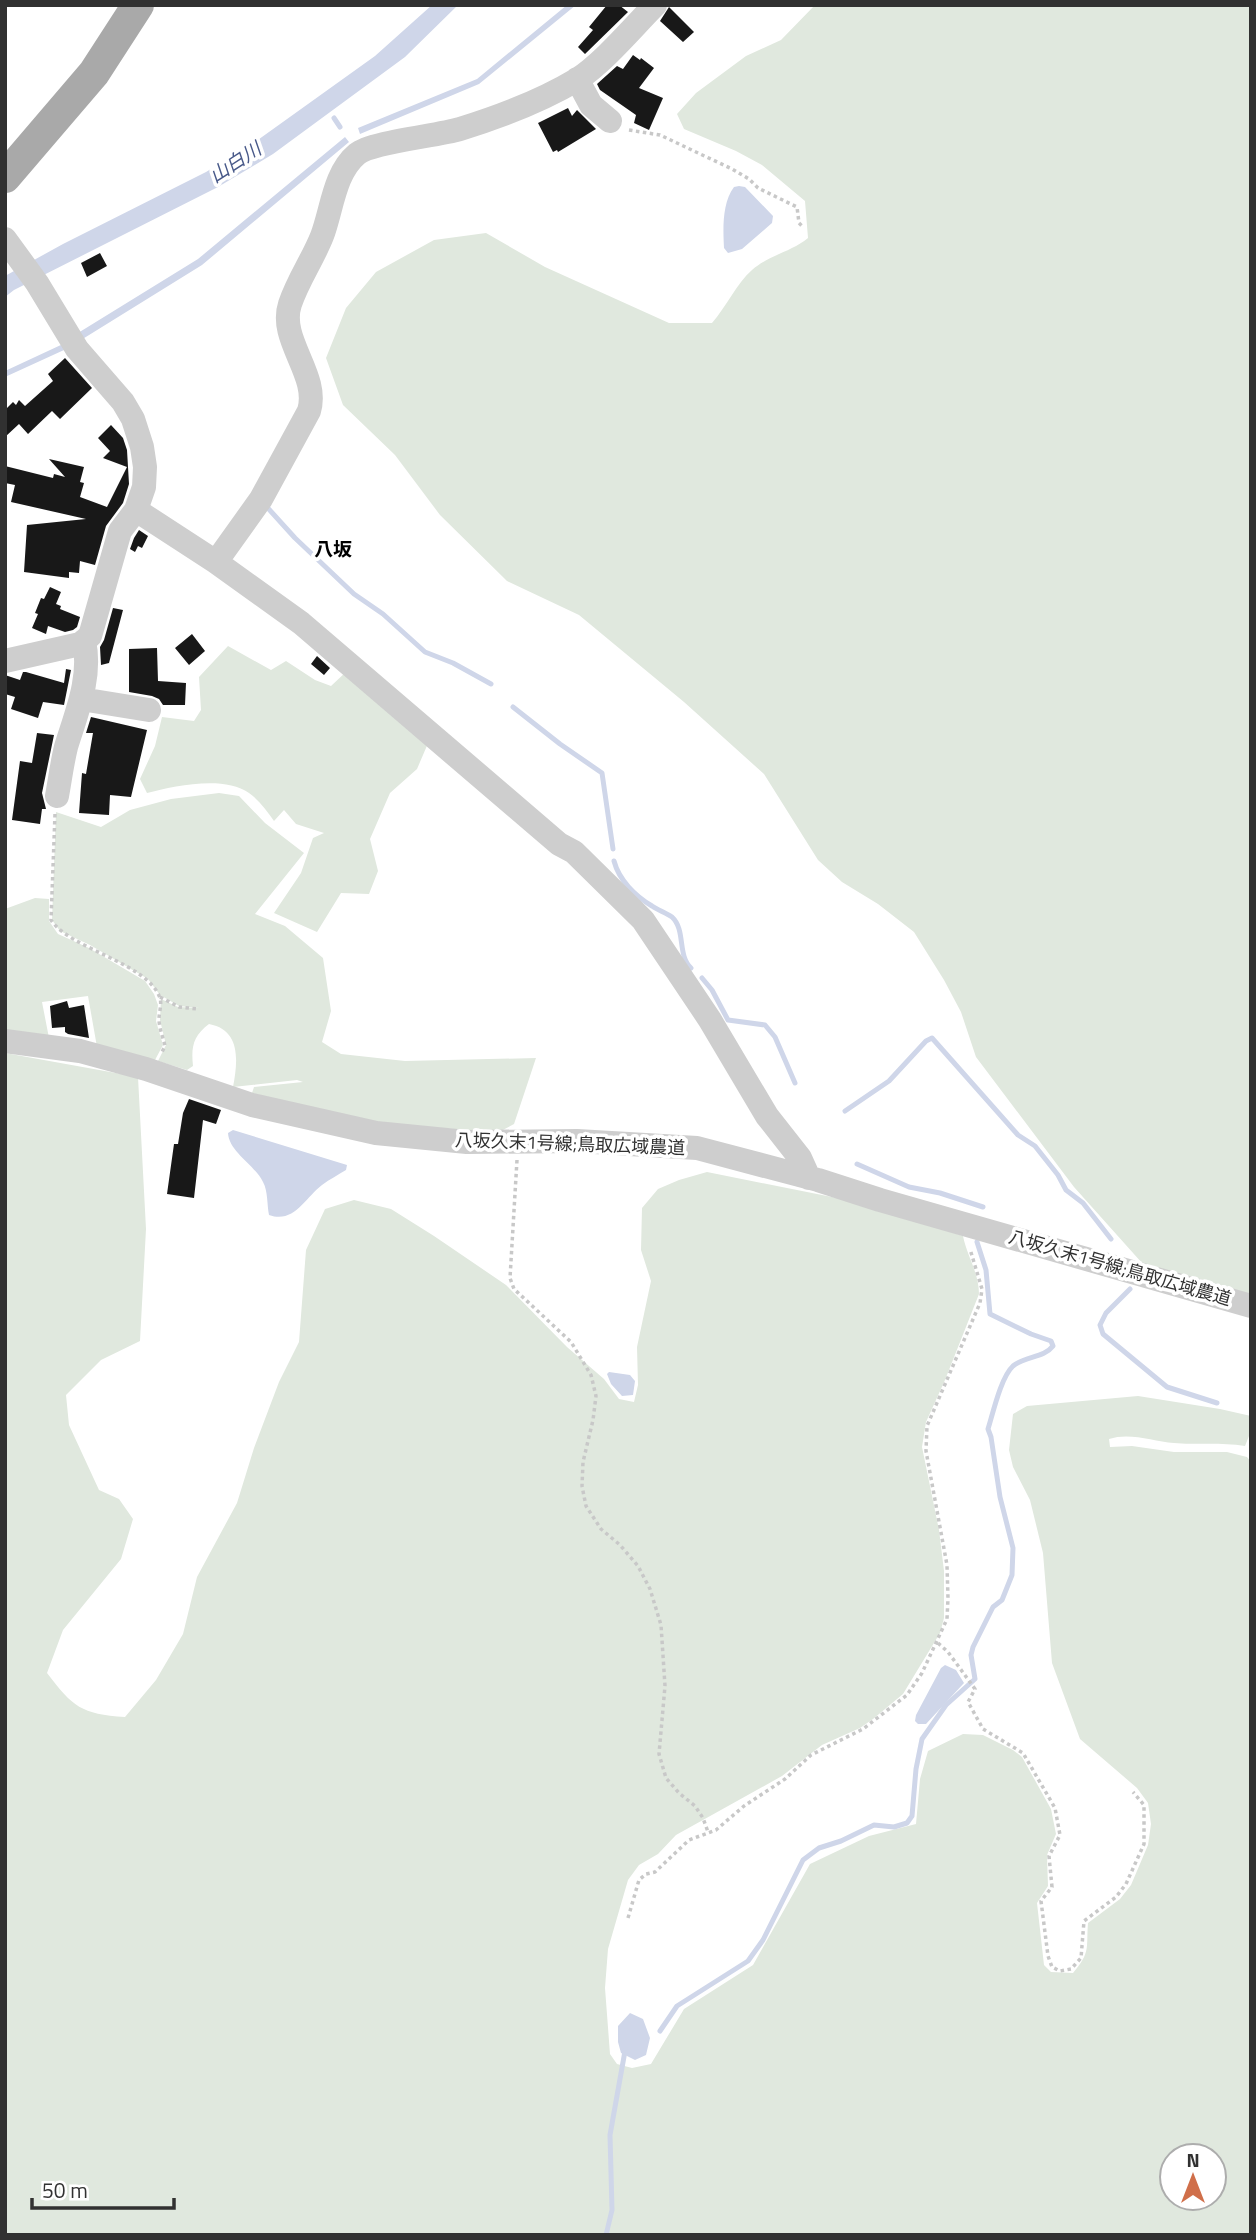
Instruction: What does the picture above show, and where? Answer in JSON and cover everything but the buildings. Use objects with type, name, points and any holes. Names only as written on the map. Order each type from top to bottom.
[{"type":"main road","points":[[6,174],[94,73],[138,5]]},
{"type":"street","points":[[216,562],[261,499],[312,402],[311,391],[290,329],[289,305],[323,234],[345,168],[358,153],[374,145],[434,136],[462,128],[528,103],[577,79],[655,5]]},
{"type":"street","points":[[577,79],[591,105],[610,121]]},
{"type":"street","points":[[5,239],[37,284],[77,349],[123,402],[132,419],[145,467],[144,487],[136,510],[120,531],[90,636],[80,645],[5,661]]},
{"type":"street","points":[[136,510],[216,562],[301,624],[559,844],[574,852],[643,920],[710,1020],[767,1116],[800,1158],[809,1178]]},
{"type":"street","points":[[57,796],[65,751],[81,699],[87,656],[84,641]]},
{"type":"street","points":[[81,699],[149,710]]},
{"type":"street","name":"八坂久末1号線;鳥取広域農道","points":[[5,1041],[80,1051],[151,1071],[252,1105],[376,1133],[467,1142],[577,1141],[697,1149],[809,1178],[1251,1306]]},
{"type":"path","points":[[610,121],[634,131],[660,135],[732,169],[758,188],[797,207],[799,223],[803,227]]},
{"type":"path","points":[[57,796],[53,832],[51,920],[59,932],[88,945],[147,980],[159,997],[179,1007],[198,1009]]},
{"type":"path","points":[[151,1071],[165,1046],[159,1020],[159,997]]},
{"type":"path","points":[[518,1142],[510,1278],[514,1289],[570,1342],[591,1375],[596,1396],[583,1462],[582,1486],[586,1506],[601,1529],[620,1545],[638,1566],[650,1588],[661,1625],[666,1686],[659,1754],[667,1778],[679,1794],[695,1806],[708,1832]]},
{"type":"path","points":[[628,1918],[639,1880],[655,1871],[689,1840],[716,1830],[744,1806],[785,1779],[811,1755],[863,1729],[907,1695],[938,1642],[947,1619],[947,1565],[926,1451],[927,1426],[980,1303],[982,1289],[965,1224]]},
{"type":"path","points":[[938,1642],[975,1689],[968,1702],[983,1729],[1023,1753],[1055,1808],[1060,1835],[1049,1856],[1052,1887],[1041,1901],[1048,1956],[1052,1967],[1060,1970],[1072,1969],[1081,1958],[1084,1921],[1116,1897],[1126,1884],[1144,1844],[1144,1805],[1133,1792]]},
{"type":"shaded area","points":[[815,5],[1251,5],[1251,1296],[1142,1263],[1074,1187],[976,1057],[961,1012],[914,932],[878,904],[842,882],[818,860],[764,774],[684,702],[579,615],[507,581],[440,515],[395,455],[343,405],[326,358],[346,308],[376,272],[434,240],[486,233],[545,267],[669,323],[712,323],[752,270],[808,238],[805,201],[762,165],[684,129],[677,114],[696,93],[746,56],[781,40]]},
{"type":"shaded area","points":[[228,646],[271,670],[286,661],[315,680],[331,686],[347,671],[429,741],[417,769],[390,793],[370,839],[378,871],[369,894],[341,893],[317,932],[274,913],[301,873],[313,838],[324,833],[296,824],[284,810],[274,821],[249,793],[226,784],[199,784],[147,793],[140,779],[155,746],[162,717],[194,721],[201,710],[199,677]]},
{"type":"shaded area","points":[[219,793],[239,796],[265,823],[304,853],[255,914],[285,926],[323,958],[331,1011],[322,1042],[341,1054],[405,1061],[536,1058],[514,1124],[499,1132],[365,1123],[252,1093],[254,1087],[303,1082],[297,1080],[233,1087],[236,1057],[232,1040],[219,1027],[209,1024],[194,1042],[193,1066],[187,1070],[158,1061],[166,1045],[160,1020],[161,999],[178,1007],[199,1008],[179,1006],[160,995],[148,979],[60,931],[52,920],[56,812],[101,827],[130,810],[171,799]]},
{"type":"shaded area","points":[[35,898],[49,899],[49,921],[58,934],[89,948],[145,981],[158,1005],[156,1021],[163,1045],[155,1060],[97,1047],[88,996],[42,1002],[49,1038],[5,1031],[5,909]]},
{"type":"shaded area","points":[[5,1053],[138,1077],[146,1229],[140,1341],[101,1360],[66,1395],[69,1425],[99,1490],[119,1499],[133,1519],[121,1559],[63,1630],[47,1673],[79,1707],[98,1714],[125,1717],[156,1680],[183,1634],[197,1577],[237,1503],[279,1382],[299,1342],[306,1250],[325,1209],[354,1200],[391,1209],[506,1285],[567,1347],[604,1379],[619,1399],[634,1402],[638,1385],[637,1347],[651,1281],[641,1250],[642,1208],[658,1189],[707,1172],[862,1203],[963,1236],[979,1294],[926,1422],[922,1447],[939,1530],[944,1571],[944,1618],[940,1633],[903,1694],[873,1719],[860,1728],[822,1745],[782,1776],[676,1835],[658,1854],[639,1865],[628,1880],[608,1949],[605,1988],[610,2054],[617,2064],[632,2068],[651,2064],[684,2009],[753,1965],[810,1864],[869,1836],[916,1824],[920,1779],[928,1751],[963,1734],[983,1735],[1022,1757],[1051,1809],[1056,1834],[1047,1855],[1048,1886],[1037,1903],[1044,1965],[1051,1972],[1073,1973],[1085,1955],[1088,1923],[1120,1899],[1131,1885],[1148,1845],[1151,1824],[1148,1803],[1137,1788],[1080,1739],[1052,1663],[1043,1553],[1030,1500],[1013,1467],[1009,1450],[1013,1414],[1027,1406],[1138,1396],[1251,1416],[1251,1431],[1245,1446],[1174,1443],[1133,1437],[1109,1439],[1110,1447],[1132,1446],[1174,1452],[1227,1452],[1247,1457],[1251,1462],[1251,2235],[5,2235]]},
{"type":"water","name":"山白川","points":[[432,5],[458,5],[405,57],[273,154],[218,187],[5,297],[5,276],[206,172],[255,142],[375,56]]},
{"type":"water","points":[[567,5],[576,5],[479,84],[360,134],[358,128],[477,79]]},
{"type":"water","points":[[345,137],[349,142],[202,265],[81,340],[78,333],[198,259]]},
{"type":"water","points":[[734,187],[745,187],[773,216],[772,223],[742,249],[728,253],[724,248],[725,208],[730,193]]},
{"type":"water","points":[[63,344],[64,350],[5,377],[5,371]]},
{"type":"water","points":[[233,1130],[347,1165],[346,1170],[322,1185],[292,1213],[278,1217],[269,1215],[265,1186],[229,1140],[228,1133]]},
{"type":"water","points":[[607,1374],[630,1375],[635,1381],[633,1395],[622,1396],[611,1384]]},
{"type":"water","points":[[945,1665],[956,1670],[964,1683],[926,1724],[918,1724],[915,1721],[916,1715]]},
{"type":"water","points":[[630,2013],[643,2019],[650,2038],[646,2055],[635,2060],[621,2053],[618,2042],[618,2026]]},
{"type":"waterway","points":[[334,118],[340,127]]},
{"type":"waterway","points":[[266,506],[295,538],[354,594],[383,614],[425,652],[453,663],[491,684]]},
{"type":"waterway","points":[[513,707],[602,773],[613,849]]},
{"type":"waterway","points":[[614,861],[620,875],[634,892],[676,922],[684,956],[691,968]]},
{"type":"waterway","points":[[702,978],[712,990],[728,1020],[765,1025],[775,1037],[795,1083]]},
{"type":"waterway","points":[[845,1111],[889,1081],[926,1041],[932,1038],[1018,1135],[1035,1146],[1066,1190],[1083,1203],[1111,1239]]},
{"type":"waterway","points":[[857,1164],[909,1187],[940,1193],[983,1207]]},
{"type":"waterway","points":[[660,2031],[677,2006],[748,1961],[763,1940],[803,1860],[819,1848],[874,1825],[894,1827],[907,1823],[912,1816],[922,1739],[946,1705],[975,1679],[971,1655],[973,1647],[993,1607],[1002,1600],[1012,1575],[1013,1548],[1000,1497],[988,1429],[1009,1371],[1018,1363],[1045,1353],[1053,1346],[1051,1341],[990,1314],[986,1270],[977,1242]]},
{"type":"waterway","points":[[1130,1289],[1106,1313],[1100,1325],[1103,1334],[1167,1387],[1217,1403]]},
{"type":"waterway","points":[[606,2235],[612,2210],[610,2135],[625,2051]]},
{"type":"district","name":"八坂","points":[[333,549]]}]
